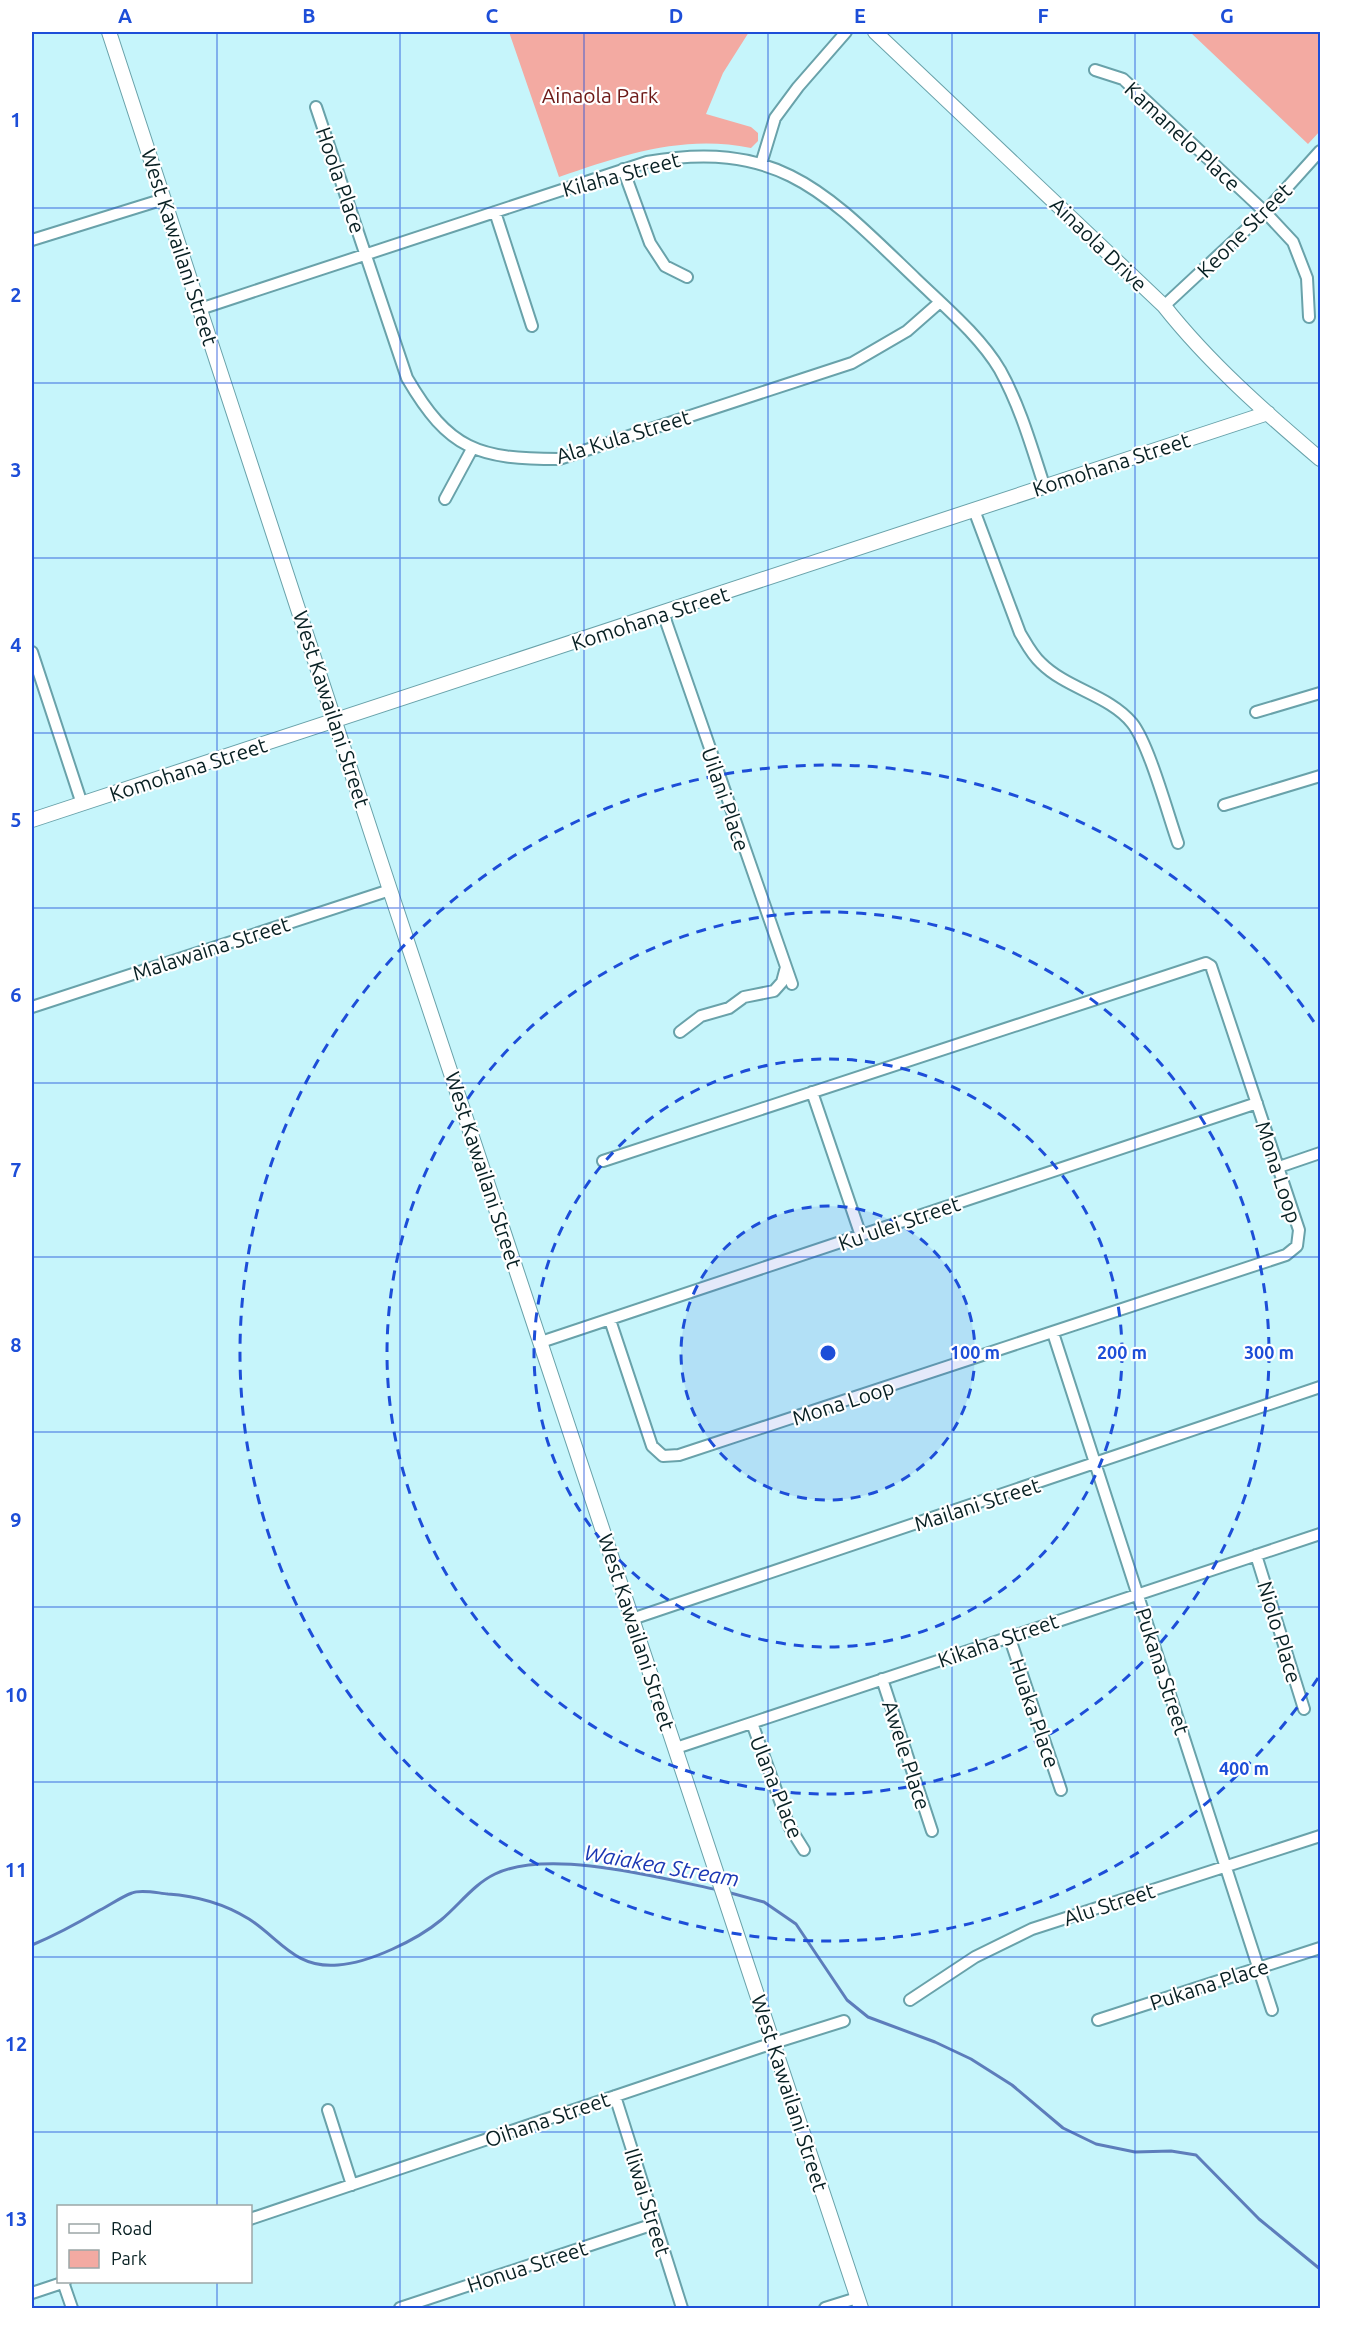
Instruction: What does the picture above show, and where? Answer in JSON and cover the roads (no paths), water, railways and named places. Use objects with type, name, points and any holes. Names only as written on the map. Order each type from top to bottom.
[{"type":"street","name":"West Kawailani Street","points":[[109,32],[390,890],[859,2303]]},
{"type":"street","points":[[761,164],[775,118],[798,87],[846,32]]},
{"type":"street","name":"Ainaola Drive","points":[[875,32],[1164,306],[1185,333],[1268,413],[1320,459]]},
{"type":"street","name":"Kamanelo Place","points":[[1095,70],[1123,79],[1265,212],[1293,242],[1307,278],[1309,317]]},
{"type":"street","name":"Hoola Place","points":[[316,107],[366,253]]},
{"type":"street","name":"Keone Street","points":[[1164,306],[1265,212],[1320,151]]},
{"type":"street","name":"Kilaha Street","points":[[200,309],[623,169],[685,155],[724,156],[761,164],[801,180],[839,206],[940,302],[998,367],[1018,405],[1044,485]]},
{"type":"street","points":[[623,169],[650,243],[664,266],[687,276]]},
{"type":"street","points":[[32,240],[164,199]]},
{"type":"street","points":[[495,212],[532,326]]},
{"type":"street","name":"Ala Kula Street","points":[[366,253],[407,378],[426,410],[472,449],[509,459],[559,459],[852,363],[907,331],[940,302]]},
{"type":"street","name":"Komohana Street","points":[[32,820],[1268,413]]},
{"type":"street","points":[[446,499],[472,449]]},
{"type":"street","points":[[974,510],[1020,633],[1029,648],[1052,672],[1114,707],[1133,724],[1146,751],[1178,843]]},
{"type":"street","name":"Uilani Place","points":[[663,614],[792,984]]},
{"type":"street","points":[[32,651],[82,804]]},
{"type":"street","points":[[1256,712],[1320,693]]},
{"type":"street","points":[[1224,805],[1320,776]]},
{"type":"street","name":"Malawaina Street","points":[[32,1007],[390,890]]},
{"type":"street","name":"Mona Loop","points":[[603,1161],[1206,963],[1211,966],[1299,1230],[1297,1246],[1286,1255],[679,1455],[663,1456],[652,1446],[610,1320]]},
{"type":"street","points":[[681,1032],[701,1016],[729,1008],[744,997],[774,991],[782,982],[786,967]]},
{"type":"street","points":[[812,1092],[861,1236]]},
{"type":"street","name":"Ku'ulei Street","points":[[541,1342],[1257,1103]]},
{"type":"street","points":[[1279,1167],[1320,1153]]},
{"type":"street","name":"Pukana Street","points":[[1053,1333],[1272,2010]]},
{"type":"street","name":"Mailani Street","points":[[633,1619],[1320,1387]]},
{"type":"street","name":"Kikaha Street","points":[[676,1748],[1320,1534]]},
{"type":"street","name":"Niolo Place","points":[[1256,1555],[1304,1709]]},
{"type":"street","name":"Huaka Place","points":[[1009,1636],[1061,1791]]},
{"type":"street","name":"Awele Place","points":[[882,1679],[932,1831]]},
{"type":"street","name":"Ulana Place","points":[[752,1723],[789,1826],[804,1850]]},
{"type":"street","name":"Alu Street","points":[[910,2000],[975,1957],[1012,1937],[1320,1836]]},
{"type":"street","name":"Pukana Place","points":[[1098,2020],[1320,1948]]},
{"type":"street","name":"Oihana Street","points":[[252,2218],[844,2021]]},
{"type":"street","name":"Iliwai Street","points":[[615,2096],[682,2308]]},
{"type":"street","points":[[328,2110],[352,2185]]},
{"type":"street","name":"Honua Street","points":[[400,2308],[654,2224]]},
{"type":"street","points":[[32,2293],[61,2283]]},
{"type":"street","points":[[64,2283],[72,2308]]},
{"type":"street","points":[[825,2308],[859,2303]]},
{"type":"waterway","name":"Waiakea Stream","points":[[32,1945],[140,1891],[190,1896],[210,1901],[249,1919],[299,1957],[323,1965],[338,1965],[378,1955],[419,1935],[441,1920],[487,1878],[518,1867],[574,1864],[637,1873],[718,1890]]},
{"type":"waterway","name":"Waiakea Stream","points":[[727,1892],[764,1902],[796,1924],[847,2000],[868,2017],[935,2042],[971,2059],[1012,2085],[1063,2128],[1096,2144],[1135,2152],[1171,2151],[1196,2155],[1259,2219],[1320,2269]]},
{"type":"park label","name":"Ainaola Park","points":[[600,95]]}]
